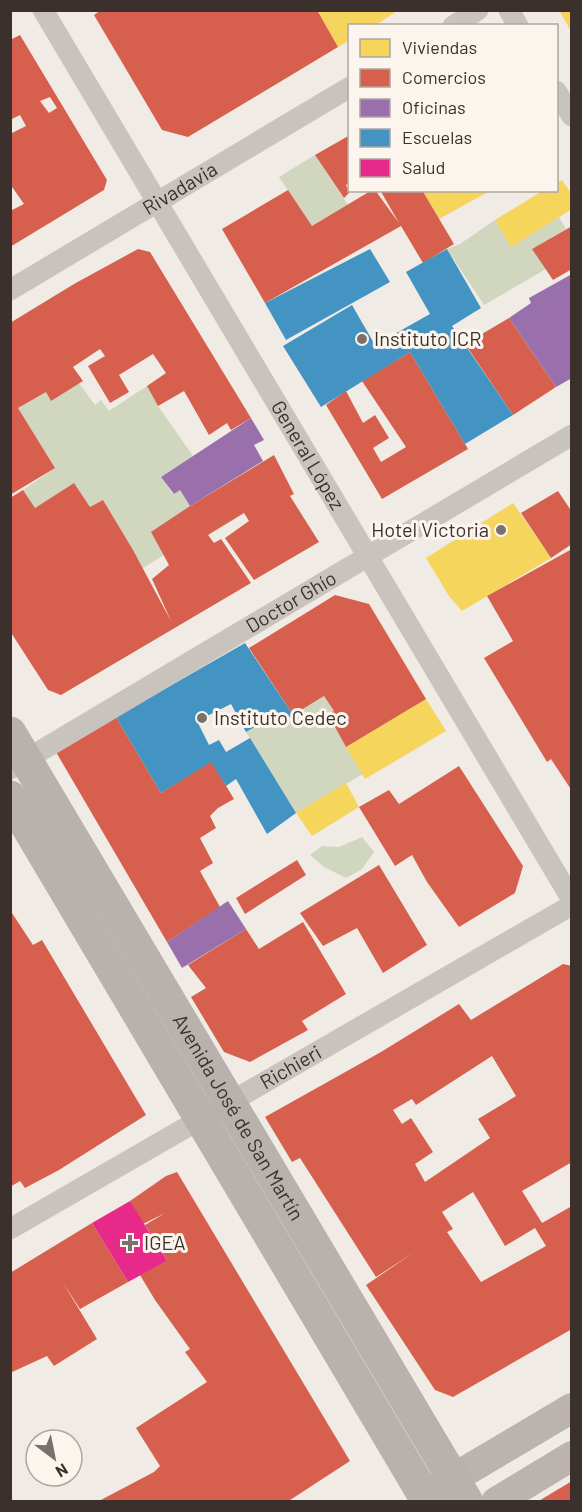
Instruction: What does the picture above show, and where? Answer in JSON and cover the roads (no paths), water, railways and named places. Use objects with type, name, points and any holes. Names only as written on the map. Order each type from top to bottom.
[{"type":"main road","name":"Avenida José de San Martín","points":[[16,754],[230,1102],[460,1490]]},
{"type":"main road","name":"Avenida José de San Martín","points":[[10,797],[201,1118],[422,1499]]},
{"type":"main road","points":[[422,1499],[460,1490],[572,1408]]},
{"type":"main road","points":[[496,1502],[572,1456]]},
{"type":"street","name":"General López","points":[[44,10],[572,900]]},
{"type":"street","points":[[456,24],[478,10]]},
{"type":"street","points":[[509,10],[517,24]]},
{"type":"street","name":"Rivadavia","points":[[10,291],[348,88]]},
{"type":"street","points":[[558,94],[572,116]]},
{"type":"street","name":"Doctor Ghío","points":[[16,754],[369,556],[572,435]]},
{"type":"street","name":"Richieri","points":[[10,1229],[572,905]]},
{"type":"place","name":"Instituto ICR","points":[[362,339]]},
{"type":"place","name":"Hotel Victoria","points":[[501,530]]},
{"type":"place","name":"Instituto Cedec","points":[[202,718]]},
{"type":"place","name":"IGEA","points":[[130,1243]]}]
